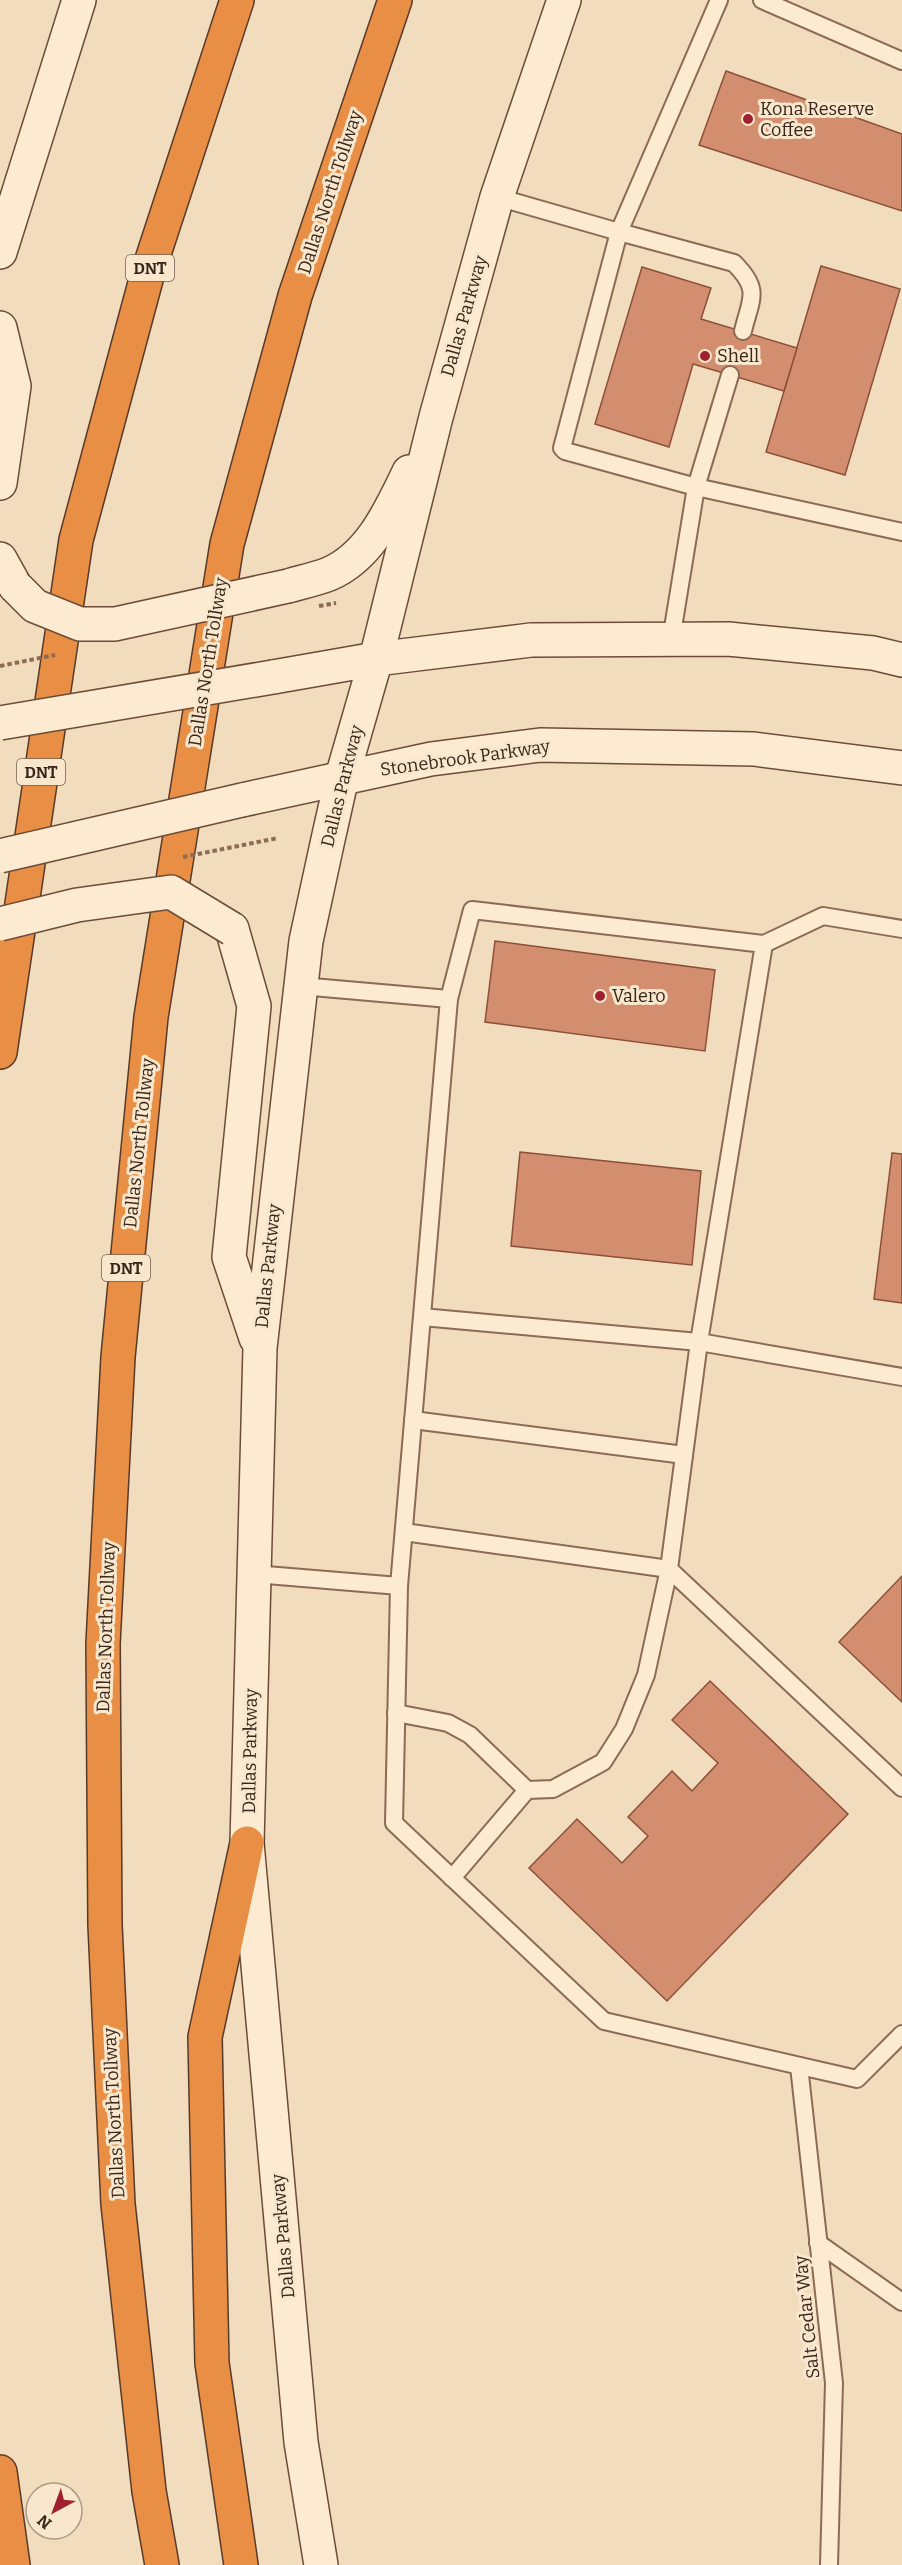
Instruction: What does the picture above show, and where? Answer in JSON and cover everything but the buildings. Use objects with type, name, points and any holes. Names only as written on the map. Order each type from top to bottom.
[{"type":"highway","name":"DNT","points":[[0,1052],[76,540],[148,272],[237,0]]},
{"type":"highway","name":"Dallas North Tollway","points":[[162,2565],[149,2491],[118,2204],[105,1925],[103,1644],[118,1357],[151,1017],[227,544],[296,296],[395,0]]},
{"type":"highway","points":[[241,2565],[212,2363],[205,2037],[247,1843]]},
{"type":"highway","points":[[0,2472],[14,2565]]},
{"type":"main road","points":[[0,252],[80,0]]},
{"type":"main road","name":"Dallas Parkway","points":[[321,2565],[301,2442],[247,1843],[260,1348],[306,941],[342,777],[376,659],[436,417],[497,197],[564,0]]},
{"type":"main road","points":[[0,328],[14,386],[0,483]]},
{"type":"main road","points":[[8,573],[35,606],[80,624],[115,624],[288,586],[331,573],[360,551],[376,533],[436,417]]},
{"type":"main road","points":[[0,723],[376,659],[531,640],[728,639],[819,646],[873,653],[902,660]]},
{"type":"main road","name":"Stonebrook Parkway","points":[[0,856],[342,777],[431,759],[540,745],[754,749],[902,768]]},
{"type":"main road","points":[[0,924],[77,904],[171,892],[232,929],[255,1006],[229,1257],[260,1348]]},
{"type":"lane","points":[[719,0],[618,232],[562,448],[696,487],[902,532]]},
{"type":"lane","points":[[762,0],[902,61]]},
{"type":"lane","points":[[497,197],[734,263],[748,277],[753,288],[742,331]]},
{"type":"lane","points":[[671,640],[696,487],[730,375]]},
{"type":"lane","points":[[902,929],[823,916],[764,944],[472,910],[449,999],[413,1420],[399,1586],[394,1823],[604,2021],[857,2079],[902,2034]]},
{"type":"lane","points":[[396,1713],[448,1723],[470,1736],[527,1790],[553,1789],[603,1762],[624,1729],[646,1675],[669,1569],[699,1342],[764,944]]},
{"type":"lane","points":[[301,987],[449,999]]},
{"type":"lane","points":[[422,1317],[699,1342],[902,1377]]},
{"type":"lane","points":[[413,1420],[684,1455]]},
{"type":"lane","points":[[404,1532],[669,1569],[902,1788]]},
{"type":"lane","points":[[254,1574],[399,1586]]},
{"type":"lane","points":[[452,1878],[527,1790]]},
{"type":"lane","name":"Salt Cedar Way","points":[[799,2066],[834,2383],[829,2565]]},
{"type":"lane","points":[[818,2243],[902,2302]]},
{"type":"place","name":"Kona Reserve Coffee","points":[[748,119]]},
{"type":"place","name":"Shell","points":[[705,356]]},
{"type":"place","name":"Valero","points":[[600,996]]}]
